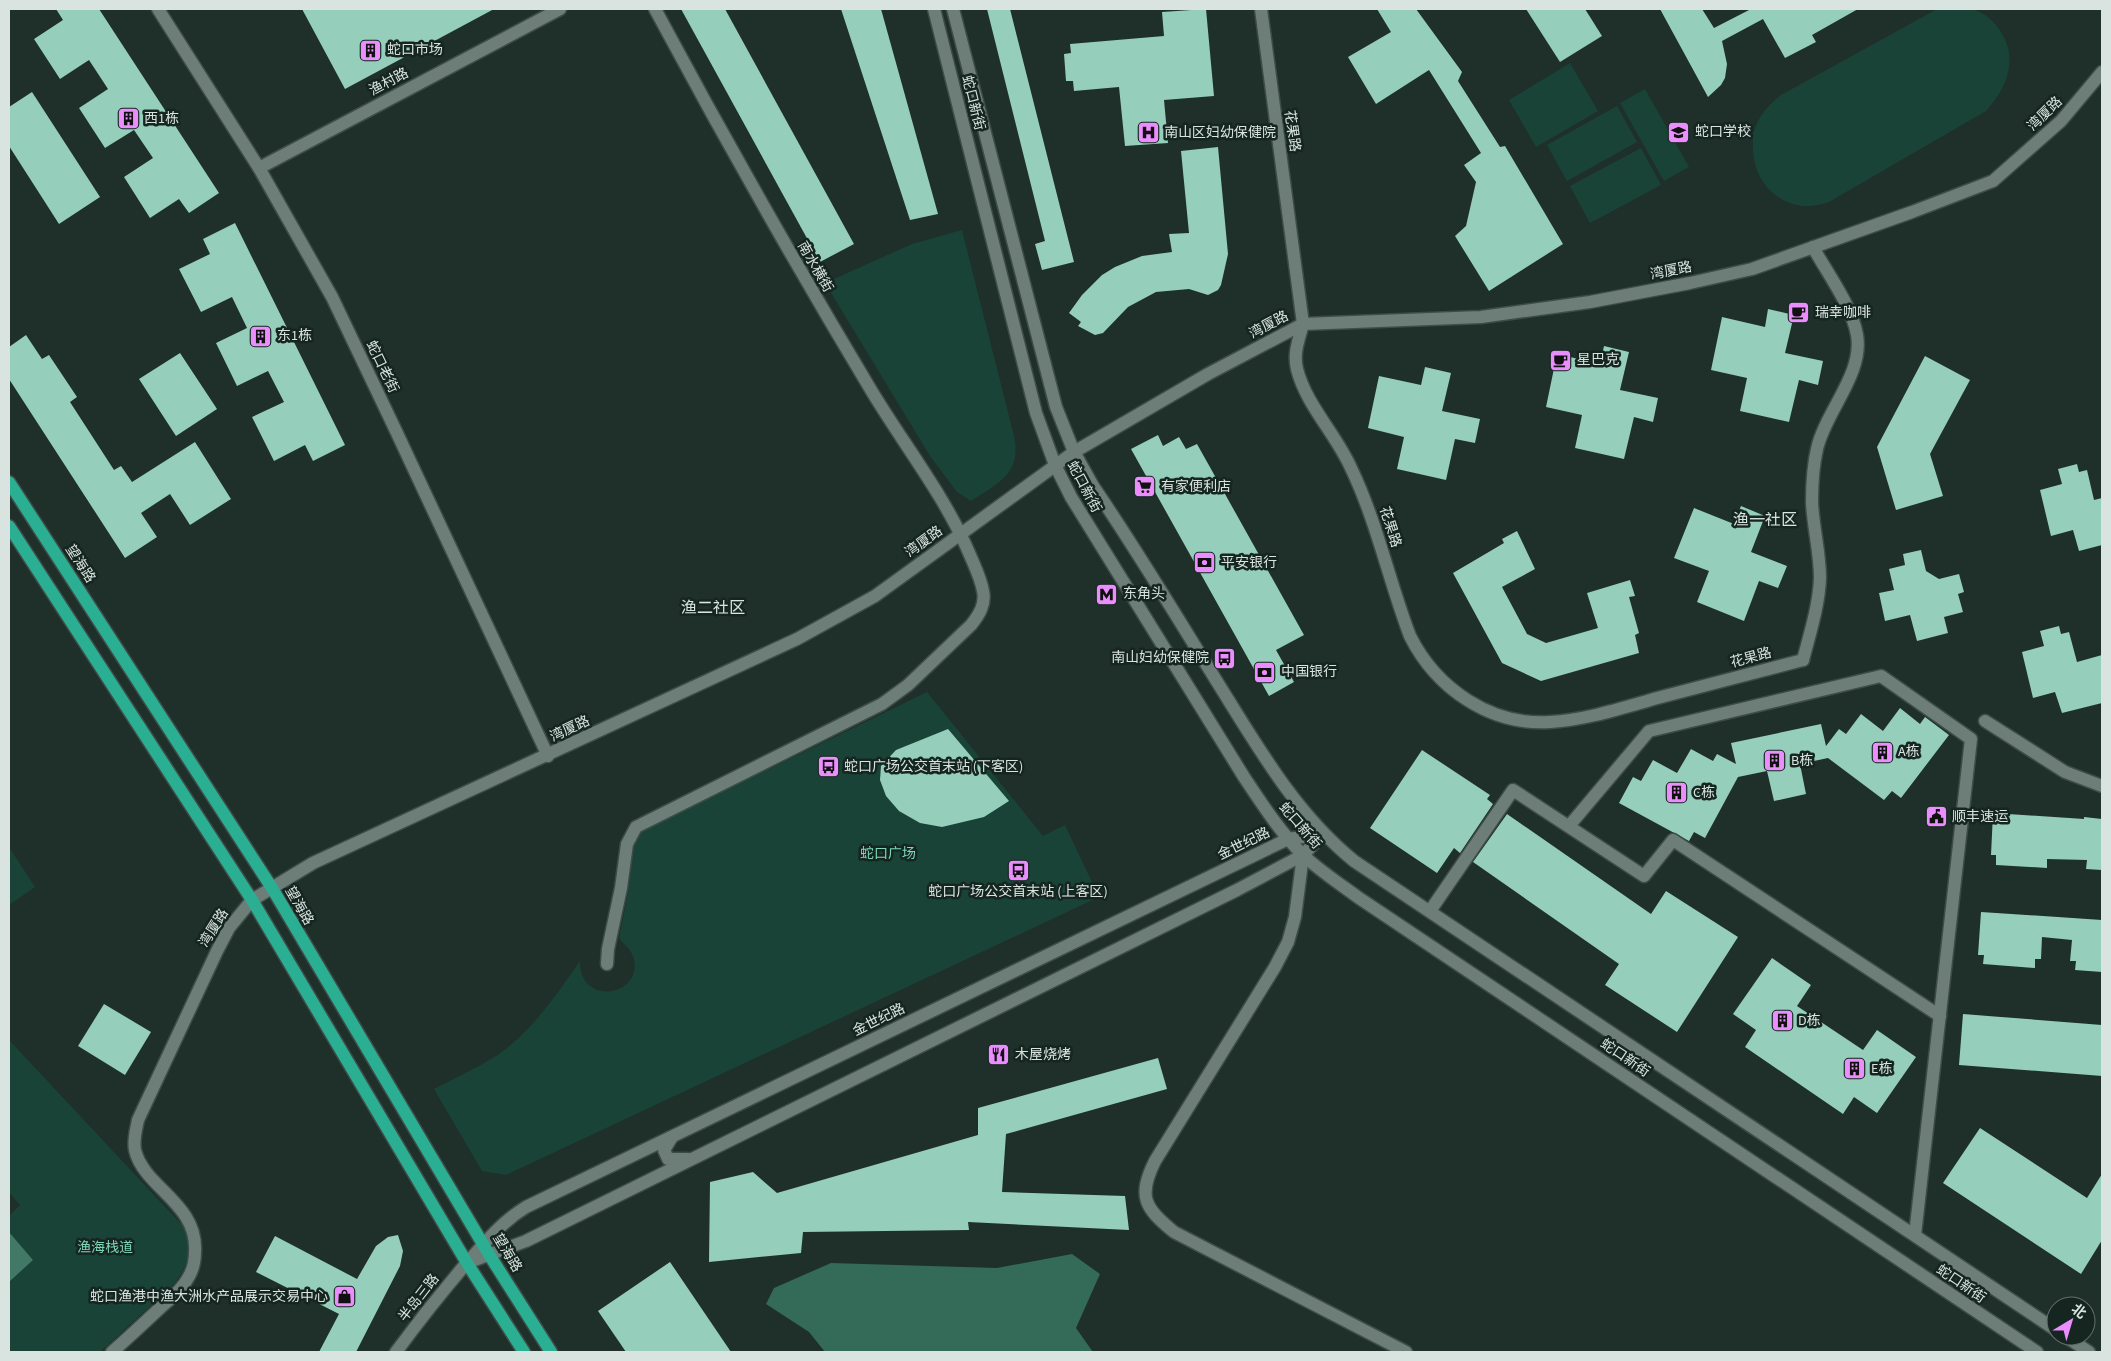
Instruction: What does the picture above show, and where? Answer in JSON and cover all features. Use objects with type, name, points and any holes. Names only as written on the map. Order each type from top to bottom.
[{"type":"main road","name":"望海路","points":[[9,482],[272,888],[490,1256],[551,1352]]},
{"type":"main road","points":[[9,526],[252,900],[467,1263],[524,1352]]},
{"type":"street","name":"蛇口老街","points":[[158,9],[259,168],[332,297],[401,440],[548,756]]},
{"type":"street","name":"渔村路","points":[[259,168],[560,9]]},
{"type":"street","name":"南水横街","points":[[607,964],[627,844],[636,827],[882,704],[908,685],[975,620],[984,604],[984,592],[961,534],[947,508],[877,400],[810,289],[740,167],[655,9]]},
{"type":"street","name":"蛇口新街","points":[[934,9],[1036,413],[1055,464],[1071,497],[1095,538],[1244,777],[1288,839],[1303,855],[1359,898],[2037,1352]]},
{"type":"street","name":"蛇口新街","points":[[953,9],[1056,407],[1074,452],[1093,486],[1267,762],[1291,796],[1323,834],[1354,861],[2046,1323]]},
{"type":"street","name":"花果路","points":[[1261,9],[1303,324],[1296,350],[1296,367],[1302,384],[1350,466],[1363,493],[1410,636],[1418,653],[1430,669],[1446,685],[1464,699],[1484,709],[1526,722],[1549,723],[1596,714],[1804,660],[1818,599],[1820,578],[1812,503],[1817,447],[1852,371],[1858,351],[1857,336],[1851,315],[1813,247]]},
{"type":"street","name":"湾厦路","points":[[112,1352],[179,1290],[189,1278],[195,1261],[196,1245],[193,1228],[185,1214],[140,1161],[135,1150],[134,1135],[138,1120],[216,951],[229,928],[252,900],[313,863],[788,644],[837,618],[875,596],[1074,452],[1208,374],[1303,324],[1481,317],[1590,302],[1752,269],[1993,181],[2061,121],[2102,72]]},
{"type":"street","points":[[1569,826],[1649,731],[1881,676],[1971,739],[1916,1235]]},
{"type":"street","points":[[1985,721],[2065,772],[2102,786]]},
{"type":"street","points":[[1430,911],[1513,790],[1644,876],[1673,840],[1940,1016]]},
{"type":"street","name":"金世纪路","points":[[467,1263],[502,1224],[526,1207],[1288,839],[1323,834]]},
{"type":"street","points":[[467,1263],[526,1241],[1228,895],[1303,855],[1323,834]]},
{"type":"street","points":[[1303,855],[1294,917],[1288,942],[1275,967],[1154,1161],[1147,1177],[1144,1192],[1148,1207],[1174,1232],[1406,1352]]},
{"type":"street","points":[[672,1137],[664,1150],[668,1159],[692,1159]]},
{"type":"street","name":"半岛三路","points":[[396,1352],[440,1294],[467,1263]]},
{"type":"green space","points":[[1937,9],[1971,9],[1986,16],[2001,32],[2009,53],[2008,74],[1999,93],[1986,111],[1829,202],[1814,206],[1800,206],[1787,202],[1766,186],[1759,175],[1755,162],[1753,135],[1761,116],[1769,106],[1781,95]]},
{"type":"green space","points":[[1570,63],[1598,111],[1536,147],[1509,100]]},
{"type":"green space","points":[[1645,89],[1689,167],[1664,181],[1620,103]]},
{"type":"green space","points":[[1617,106],[1637,142],[1567,181],[1547,145]]},
{"type":"green space","points":[[1641,148],[1661,185],[1590,223],[1570,186]]},
{"type":"green space","points":[[962,230],[1016,449],[1011,469],[1006,476],[999,483],[971,501],[957,492],[930,456],[825,283],[912,244]]},
{"type":"green space","name":"蛇口广场","points":[[927,692],[1043,836],[1065,825],[1099,897],[506,1175],[482,1171],[434,1089],[499,1054],[523,1034],[544,1011],[580,961],[583,976],[590,986],[600,991],[622,988],[630,980],[634,970],[633,956],[619,938],[636,836],[642,831]]},
{"type":"green space","points":[[9,847],[35,887],[9,905]]},
{"type":"green space","name":"渔海栈道","points":[[9,1040],[183,1226],[186,1235],[189,1256],[184,1269],[174,1284],[100,1352],[9,1352],[9,1282],[33,1260],[9,1232],[9,1216],[20,1205],[9,1192]]},
{"type":"shaded area","points":[[9,1232],[33,1260],[9,1282]]},
{"type":"shaded area","points":[[1072,1254],[1100,1274],[1076,1328],[1093,1352],[825,1352],[809,1332],[766,1304],[774,1288],[831,1263],[997,1268]]},
{"type":"building","name":"西1栋","points":[[56,9],[99,9],[219,193],[189,213],[179,199],[150,218],[124,177],[153,158],[134,130],[105,148],[79,108],[108,89],[89,60],[60,79],[34,39],[63,20]]},
{"type":"building","name":"蛇口市场","points":[[302,9],[494,9],[345,89]]},
{"type":"building","points":[[681,9],[725,9],[854,244],[820,262]]},
{"type":"building","points":[[841,9],[881,9],[938,214],[910,220]]},
{"type":"building","points":[[987,9],[1010,9],[1074,262],[1042,270],[1035,244],[1045,241]]},
{"type":"building","points":[[1206,9],[1214,96],[1164,100],[1168,143],[1125,146],[1119,87],[1074,91],[1073,81],[1066,81],[1064,54],[1071,53],[1070,44],[1164,36],[1162,12]]},
{"type":"building","points":[[1377,9],[1416,9],[1462,72],[1458,81],[1500,147],[1505,146],[1563,244],[1489,291],[1455,236],[1466,226],[1476,182],[1464,165],[1481,153],[1429,70],[1376,104],[1348,57],[1391,32]]},
{"type":"building","points":[[1526,9],[1585,9],[1602,36],[1560,62]]},
{"type":"building","points":[[1660,9],[1702,9],[1714,28],[1751,9],[1858,9],[1812,35],[1816,42],[1785,58],[1763,19],[1722,41],[1727,64],[1725,78],[1721,85],[1708,97]]},
{"type":"building","points":[[32,92],[100,197],[59,224],[9,146],[9,107]]},
{"type":"building","points":[[1218,147],[1228,254],[1221,285],[1218,290],[1208,295],[1189,289],[1156,292],[1128,307],[1103,333],[1095,335],[1078,326],[1081,322],[1069,313],[1082,295],[1102,275],[1115,267],[1142,256],[1172,252],[1169,234],[1189,233],[1181,151]]},
{"type":"building","name":"东1栋","points":[[235,223],[345,445],[313,461],[305,445],[274,461],[252,417],[284,402],[268,371],[237,386],[216,343],[247,328],[232,297],[201,312],[179,269],[210,254],[203,239]]},
{"type":"building","points":[[1768,309],[1794,315],[1785,353],[1823,361],[1818,385],[1799,380],[1789,422],[1740,411],[1747,378],[1711,370],[1722,317],[1765,327]]},
{"type":"building","points":[[26,335],[42,359],[49,355],[77,397],[70,402],[114,470],[121,466],[132,482],[195,442],[231,499],[190,525],[170,494],[141,513],[157,537],[125,558],[9,379],[9,347]]},
{"type":"building","points":[[1604,346],[1629,352],[1620,390],[1658,398],[1653,422],[1634,417],[1624,459],[1575,448],[1582,415],[1546,407],[1557,354],[1600,364]]},
{"type":"building","points":[[180,353],[217,409],[176,436],[139,379]]},
{"type":"building","points":[[1925,356],[1970,380],[1930,454],[1943,496],[1896,510],[1877,447]]},
{"type":"building","points":[[1425,367],[1451,373],[1442,411],[1480,419],[1475,443],[1455,439],[1446,480],[1397,469],[1404,437],[1368,428],[1379,376],[1421,385]]},
{"type":"building","points":[[1158,435],[1163,446],[1179,437],[1186,449],[1197,444],[1304,635],[1276,650],[1294,682],[1269,696],[1131,449]]},
{"type":"building","points":[[2077,464],[2079,472],[2087,470],[2094,500],[2102,498],[2102,545],[2079,551],[2073,530],[2051,536],[2040,490],[2062,484],[2058,469]]},
{"type":"building","points":[[1741,506],[1765,516],[1751,552],[1787,566],[1778,588],[1759,581],[1744,621],[1697,602],[1709,571],[1674,558],[1694,508],[1734,524]]},
{"type":"building","points":[[1517,531],[1535,569],[1502,587],[1527,634],[1546,643],[1598,628],[1587,593],[1630,580],[1635,596],[1629,597],[1639,633],[1635,635],[1639,653],[1541,681],[1502,663],[1453,573],[1504,543],[1502,539]]},
{"type":"building","points":[[1921,550],[1926,571],[1939,579],[1959,574],[1964,592],[1958,594],[1963,612],[1944,617],[1948,633],[1917,641],[1910,615],[1885,621],[1879,593],[1894,590],[1889,569],[1905,565],[1903,554]]},
{"type":"building","points":[[2059,626],[2061,634],[2069,632],[2077,662],[2102,655],[2102,703],[2062,713],[2055,692],[2033,698],[2022,652],[2044,646],[2040,631]]},
{"type":"building","points":[[1900,708],[1920,724],[1925,717],[1949,735],[1901,798],[1892,791],[1884,800],[1828,758],[1800,764],[1806,794],[1774,801],[1767,771],[1738,777],[1705,838],[1694,832],[1689,841],[1619,803],[1633,777],[1641,781],[1653,760],[1677,773],[1691,749],[1713,761],[1717,754],[1736,764],[1731,743],[1821,724],[1826,746],[1839,729],[1846,734],[1861,714],[1883,731]]},
{"type":"building","points":[[948,729],[1009,801],[984,817],[942,827],[920,823],[899,811],[886,796],[880,780],[881,766],[896,750]]},
{"type":"building","points":[[1422,750],[1490,795],[1487,799],[1493,804],[1460,853],[1454,848],[1437,873],[1370,828]]},
{"type":"building","points":[[1993,813],[2102,819],[2102,870],[2086,869],[2087,860],[2047,859],[2047,868],[1996,865],[1996,855],[1991,855]]},
{"type":"building","points":[[1507,814],[1651,914],[1666,891],[1738,937],[1677,1032],[1605,985],[1619,964],[1473,862]]},
{"type":"building","points":[[1981,912],[2102,920],[2102,972],[2075,970],[2076,961],[2070,961],[2072,940],[2042,937],[2041,959],[2035,959],[2035,968],[1983,964],[1984,955],[1978,955]]},
{"type":"building","points":[[1772,958],[1811,985],[1797,1006],[1863,1050],[1877,1030],[1916,1057],[1877,1113],[1854,1097],[1843,1114],[1745,1047],[1756,1030],[1733,1014]]},
{"type":"building","points":[[104,1004],[151,1032],[125,1075],[78,1046]]},
{"type":"building","points":[[1963,1014],[2102,1025],[2102,1076],[1959,1065]]},
{"type":"building","points":[[1158,1058],[1167,1089],[1006,1134],[1002,1192],[1125,1196],[1129,1230],[968,1222],[969,1230],[803,1232],[801,1253],[709,1262],[710,1182],[753,1172],[777,1193],[978,1135],[978,1108]]},
{"type":"building","points":[[1980,1128],[2087,1198],[2102,1174],[2102,1240],[2081,1274],[1943,1183]]},
{"type":"building","name":"蛇口渔港中渔大洲水产品展示交易中心","points":[[398,1235],[403,1251],[400,1266],[356,1352],[319,1352],[339,1314],[256,1272],[275,1236],[357,1279],[376,1246],[388,1237]]},
{"type":"building","points":[[670,1262],[731,1352],[626,1352],[598,1311]]},
{"type":"place","name":"蛇口市场","points":[[371,50]]},
{"type":"place","name":"西1栋","points":[[128,119]]},
{"type":"place","name":"蛇口学校","points":[[1679,132]]},
{"type":"place","name":"南山区妇幼保健院","points":[[1148,133]]},
{"type":"place","name":"瑞幸咖啡","points":[[1799,313]]},
{"type":"place","name":"东1栋","points":[[261,336]]},
{"type":"place","name":"星巴克","points":[[1561,360]]},
{"type":"place","name":"有家便利店","points":[[1145,487]]},
{"type":"place","name":"平安银行","points":[[1205,563]]},
{"type":"place","name":"东角头","points":[[1107,594]]},
{"type":"place","name":"南山妇幼保健院","points":[[1225,658]]},
{"type":"place","name":"中国银行","points":[[1265,672]]},
{"type":"place","name":"A栋","points":[[1882,752]]},
{"type":"place","name":"B栋","points":[[1775,761]]},
{"type":"place","name":"蛇口广场公交首末站 (下客区)","points":[[828,767]]},
{"type":"place","name":"C栋","points":[[1677,793]]},
{"type":"place","name":"顺丰速运","points":[[1936,817]]},
{"type":"place","name":"蛇口广场公交首末站 (上客区)","points":[[1018,870]]},
{"type":"place","name":"D栋","points":[[1782,1021]]},
{"type":"place","name":"木屋烧烤","points":[[999,1055]]},
{"type":"place","name":"E栋","points":[[1855,1069]]},
{"type":"place","name":"蛇口渔港中渔大洲水产品展示交易中心","points":[[344,1297]]},
{"type":"district","name":"渔一社区","points":[[1765,520]]},
{"type":"district","name":"渔二社区","points":[[713,608]]}]
